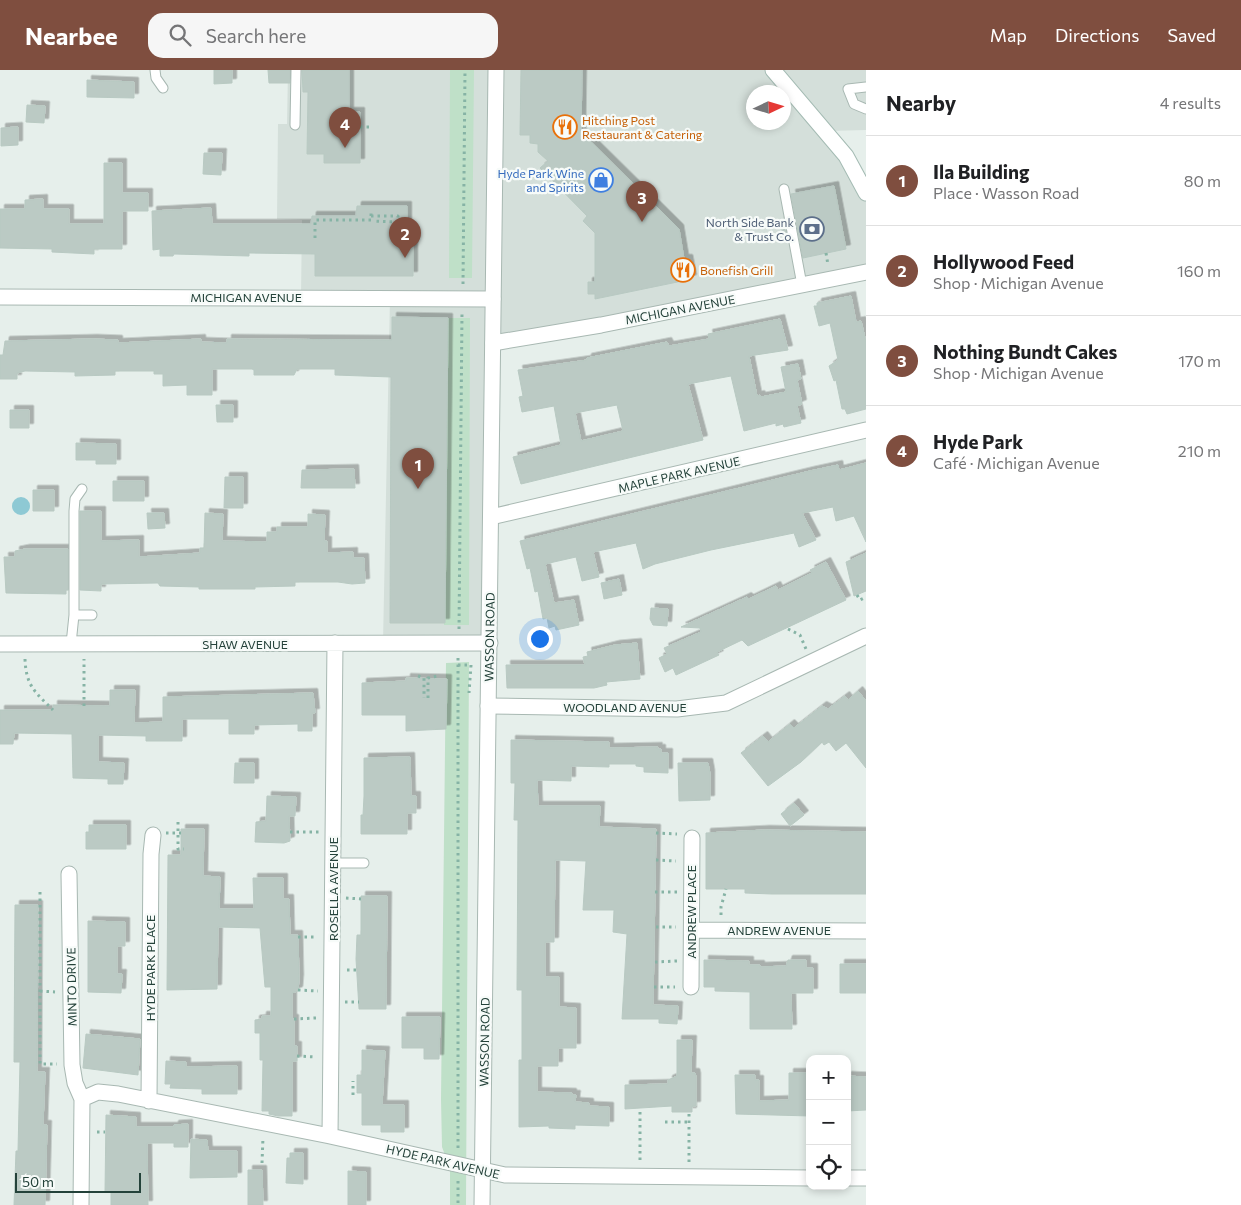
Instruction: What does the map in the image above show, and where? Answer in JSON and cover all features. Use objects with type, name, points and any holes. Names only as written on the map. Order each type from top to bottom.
[{"type":"street","name":"WASSON ROAD","points":[[482,1205],[496,70]]},
{"type":"street","points":[[774,70],[846,156],[866,193]]},
{"type":"street","name":"MICHIGAN AVENUE","points":[[493,343],[601,325],[866,272]]},
{"type":"street","name":"MICHIGAN AVENUE","points":[[0,297],[493,299]]},
{"type":"street","name":"MAPLE PARK AVENUE","points":[[491,517],[866,430]]},
{"type":"street","name":"WOODLAND AVENUE","points":[[488,706],[677,709],[712,706],[726,703],[866,636]]},
{"type":"street","name":"ROSELLA AVENUE","points":[[330,1136],[335,643]]},
{"type":"street","name":"SHAW AVENUE","points":[[0,644],[490,643]]},
{"type":"street","name":"HYDE PARK PLACE","points":[[149,1100],[151,854],[153,835]]},
{"type":"street","name":"ANDREW PLACE","points":[[685,836],[691,892],[691,987]]},
{"type":"street","name":"MINTO DRIVE","points":[[69,874],[72,1065],[75,1084],[82,1099]]},
{"type":"street","name":"ANDREW AVENUE","points":[[692,930],[866,931]]},
{"type":"street","name":"HYDE PARK AVENUE","points":[[82,1099],[98,1092],[149,1100],[330,1136],[505,1175],[806,1178]]},
{"type":"street","points":[[81,1205],[82,1099]]},
{"type":"street","points":[[851,1178],[866,1178]]},
{"type":"lane","points":[[155,70],[156,78],[163,88]]},
{"type":"lane","points":[[295,125],[296,70]]},
{"type":"lane","points":[[866,87],[848,90],[854,104],[866,109]]},
{"type":"lane","points":[[784,189],[802,285]]},
{"type":"lane","points":[[77,644],[74,615],[74,511],[75,499],[82,489]]},
{"type":"lane","points":[[74,615],[92,615]]},
{"type":"lane","points":[[333,863],[364,863]]},
{"type":"path","points":[[360,127],[372,127]]},
{"type":"path","points":[[315,238],[315,220],[371,220],[371,214],[398,216],[398,222],[373,222]]},
{"type":"path","points":[[826,253],[828,266]]},
{"type":"path","points":[[857,595],[860,600],[866,597]]},
{"type":"path","points":[[788,629],[800,635],[806,649]]},
{"type":"path","points":[[77,644],[84,706]]},
{"type":"path","points":[[25,658],[26,677],[31,688],[53,710]]},
{"type":"path","points":[[458,665],[471,665],[469,693]]},
{"type":"path","points":[[418,676],[424,678],[426,698],[428,678],[438,676]]},
{"type":"path","points":[[178,822],[178,849],[184,849]]},
{"type":"path","points":[[290,832],[319,832]]},
{"type":"path","points":[[656,833],[685,836]]},
{"type":"path","points":[[656,860],[676,861]]},
{"type":"path","points":[[721,915],[721,907],[726,889]]},
{"type":"path","points":[[40,892],[40,1064],[72,1065]]},
{"type":"path","points":[[655,892],[691,892]]},
{"type":"path","points":[[656,927],[676,926]]},
{"type":"path","points":[[345,970],[356,970]]},
{"type":"path","points":[[654,988],[676,988]]},
{"type":"path","points":[[298,990],[319,991]]},
{"type":"path","points":[[40,991],[55,992]]},
{"type":"path","points":[[345,1002],[359,1002]]},
{"type":"path","points":[[294,1019],[319,1018]]},
{"type":"path","points":[[297,1056],[319,1058]]},
{"type":"path","points":[[344,1081],[355,1081],[353,1095]]},
{"type":"path","points":[[640,1108],[640,1160]]},
{"type":"path","points":[[689,1112],[689,1178]]},
{"type":"path","points":[[665,1122],[689,1122]]},
{"type":"path","points":[[262,1163],[263,1131]]},
{"type":"path","points":[[97,1132],[105,1132]]},
{"type":"shaded area","points":[[288,70],[866,70],[866,130],[827,131],[866,193],[866,272],[493,343],[490,643],[383,643],[390,298],[301,297],[302,220],[277,219],[278,124],[287,124]]},
{"type":"green space","points":[[450,70],[474,70],[472,278],[449,278]]},
{"type":"green space","points":[[447,318],[470,318],[469,625],[444,625]]},
{"type":"green space","points":[[469,662],[466,1205],[450,1205],[450,1168],[442,1147],[441,1099],[446,663]]},
{"type":"water","points":[[21,497],[27,500],[30,506],[27,512],[21,515],[15,512],[12,506],[15,500]]},
{"type":"building","points":[[214,70],[232,70],[232,83],[214,84]]},
{"type":"building","points":[[268,70],[290,70],[290,83],[269,83]]},
{"type":"building","points":[[302,70],[349,70],[349,112],[360,112],[360,163],[324,163],[324,154],[307,154],[308,92],[303,92]]},
{"type":"building","points":[[521,70],[582,70],[581,132],[679,229],[684,259],[688,259],[692,279],[595,299],[595,294],[588,294],[588,282],[595,282],[595,233],[583,221],[587,216],[540,168],[548,161],[538,152],[538,144],[530,143],[530,135],[520,135]]},
{"type":"building","points":[[87,80],[134,82],[134,98],[87,97]]},
{"type":"building","points":[[27,105],[45,106],[44,123],[26,122]]},
{"type":"building","points":[[18,127],[18,145],[1,146],[1,128]]},
{"type":"building","points":[[204,153],[222,153],[221,175],[203,174]]},
{"type":"building","points":[[104,163],[122,163],[122,193],[148,193],[148,211],[122,211],[122,249],[94,249],[94,254],[52,252],[52,249],[0,248],[0,209],[25,209],[25,200],[43,199],[43,209],[69,209],[69,224],[104,224]]},
{"type":"building","name":"North Side Bank & Trust Co.","points":[[834,186],[846,249],[803,258],[791,194]]},
{"type":"building","points":[[357,206],[407,206],[407,240],[413,240],[413,276],[315,276],[315,254],[249,253],[249,256],[174,254],[173,256],[160,256],[160,249],[153,250],[152,211],[211,208],[212,224],[311,224],[312,216],[356,216]]},
{"type":"building","points":[[784,220],[787,240],[784,241],[780,221]]},
{"type":"building","points":[[851,296],[856,322],[861,321],[866,342],[866,409],[847,414],[845,409],[842,409],[836,380],[834,381],[829,366],[838,360],[830,323],[819,326],[814,306],[817,306],[817,303]]},
{"type":"building","points":[[392,317],[448,318],[445,623],[390,623],[391,377],[335,375],[335,369],[297,369],[294,375],[254,375],[254,370],[252,369],[212,369],[212,395],[187,395],[187,385],[163,386],[163,374],[154,374],[154,371],[115,371],[115,375],[75,376],[75,372],[25,371],[17,373],[17,379],[0,379],[0,355],[3,355],[5,341],[93,339],[118,340],[118,343],[201,339],[201,342],[227,343],[227,339],[392,340]]},
{"type":"building","points":[[780,319],[788,350],[749,356],[757,396],[760,395],[761,397],[786,392],[781,367],[798,364],[801,379],[797,380],[802,404],[797,406],[801,423],[784,427],[783,424],[776,426],[776,423],[744,431],[731,376],[688,384],[703,440],[521,484],[513,457],[561,445],[554,406],[522,412],[519,397],[523,396],[518,370],[587,360],[587,358],[667,342],[669,346],[709,339],[708,334]],"holes":[[[617,405],[623,431],[581,441],[575,413]]]},
{"type":"building","points":[[216,405],[233,405],[233,422],[217,422]]},
{"type":"building","points":[[10,410],[29,410],[29,428],[10,428]]},
{"type":"building","points":[[76,443],[116,444],[116,464],[96,464],[96,460],[76,460]]},
{"type":"building","points":[[866,463],[866,542],[854,516],[836,521],[833,507],[802,513],[816,540],[799,547],[794,533],[711,550],[655,564],[643,569],[636,543],[593,552],[599,577],[582,581],[576,557],[545,564],[554,603],[574,600],[579,625],[556,630],[555,626],[549,628],[547,618],[543,619],[538,591],[535,592],[530,568],[527,569],[520,541],[810,471],[838,465],[839,470]]},
{"type":"building","points":[[354,469],[355,488],[301,488],[302,470]]},
{"type":"building","points":[[225,477],[243,477],[243,508],[224,508]]},
{"type":"building","points":[[113,481],[144,481],[144,501],[113,501]]},
{"type":"building","points":[[33,490],[54,490],[54,511],[33,511]]},
{"type":"building","points":[[80,511],[101,511],[101,541],[139,540],[139,557],[200,553],[200,548],[204,548],[205,513],[223,514],[222,541],[267,542],[267,532],[277,532],[277,527],[308,527],[308,514],[325,515],[324,541],[327,541],[327,553],[353,552],[353,558],[364,558],[365,583],[295,582],[295,586],[255,587],[255,589],[199,589],[199,587],[160,586],[158,583],[101,584],[101,591],[80,590]]},
{"type":"building","points":[[147,513],[164,513],[165,528],[148,529]]},
{"type":"building","points":[[25,549],[68,549],[68,590],[66,590],[66,594],[6,593],[4,557],[15,557],[15,551]]},
{"type":"building","points":[[866,553],[866,591],[854,596],[846,562]]},
{"type":"building","points":[[826,562],[846,600],[748,646],[742,640],[717,652],[719,655],[676,675],[673,668],[665,672],[659,658],[667,654],[664,648],[701,632],[700,628],[681,627],[747,597],[749,599],[776,586],[778,590],[812,573],[810,570]]},
{"type":"building","points":[[619,579],[622,595],[604,599],[601,583]]},
{"type":"building","points":[[651,608],[668,609],[667,626],[653,625],[650,619]]},
{"type":"building","points":[[637,643],[640,679],[606,682],[607,685],[594,688],[507,688],[506,665],[585,665],[583,657],[588,656],[587,652],[615,645]]},
{"type":"building","points":[[406,678],[447,679],[446,729],[406,731],[406,715],[362,715],[362,683],[406,681]]},
{"type":"building","points":[[110,690],[135,690],[134,723],[163,722],[163,697],[313,693],[315,713],[312,713],[312,731],[298,731],[298,724],[254,725],[254,734],[229,734],[229,719],[182,719],[182,741],[146,741],[146,736],[98,735],[98,762],[124,763],[123,784],[108,784],[108,779],[73,778],[72,734],[14,733],[13,744],[0,744],[0,710],[53,710],[53,705],[110,706]]},
{"type":"building","points":[[858,691],[866,701],[866,768],[846,743],[836,751],[829,742],[824,745],[822,742],[801,762],[768,786],[741,753],[763,736],[768,742],[790,724],[794,728],[822,706],[828,709],[845,696],[848,700]]},
{"type":"building","points":[[511,740],[609,742],[609,748],[658,747],[657,749],[661,749],[661,753],[668,753],[668,773],[644,772],[644,767],[636,766],[636,764],[609,764],[609,767],[571,766],[571,781],[537,780],[538,806],[600,806],[599,827],[656,829],[653,1005],[678,1006],[677,1024],[659,1023],[659,1019],[622,1019],[627,934],[613,932],[614,910],[583,910],[586,861],[555,860],[554,942],[545,942],[545,977],[559,977],[559,1007],[576,1008],[576,1048],[558,1048],[558,1066],[537,1066],[537,1092],[572,1093],[572,1095],[576,1095],[575,1102],[589,1103],[589,1106],[609,1107],[609,1126],[575,1125],[575,1129],[549,1128],[549,1126],[519,1127],[519,1060],[522,1060],[522,990],[517,990],[518,820],[514,820],[515,783],[511,783]]},
{"type":"building","points":[[410,757],[411,796],[416,796],[416,813],[407,813],[407,834],[361,834],[364,758]]},
{"type":"building","points":[[235,763],[254,763],[254,783],[234,783]]},
{"type":"building","points":[[678,763],[708,763],[710,800],[679,801]]},
{"type":"building","points":[[267,796],[296,797],[295,816],[289,816],[290,841],[284,843],[255,842],[256,822],[266,821]]},
{"type":"building","points":[[794,803],[804,815],[790,826],[781,814]]},
{"type":"building","points":[[89,825],[126,825],[126,849],[86,849],[86,832],[89,832]]},
{"type":"building","points":[[181,829],[204,829],[203,876],[220,877],[219,909],[254,909],[253,878],[283,878],[283,899],[289,899],[290,935],[298,935],[298,991],[292,993],[292,1019],[294,1019],[294,1046],[297,1046],[297,1061],[292,1061],[292,1116],[278,1116],[269,1114],[269,1111],[262,1111],[263,1060],[260,1060],[260,1033],[255,1033],[255,1020],[262,1019],[262,1016],[271,1016],[271,987],[265,987],[260,928],[218,927],[217,989],[167,990],[168,855],[181,855]]},
{"type":"building","points":[[765,830],[866,832],[866,894],[772,894],[745,893],[745,889],[706,889],[706,833]]},
{"type":"building","points":[[361,896],[387,896],[386,1009],[359,1009],[356,959],[357,935],[361,935]]},
{"type":"building","points":[[15,905],[38,905],[37,1072],[45,1072],[43,1125],[47,1125],[45,1205],[14,1205],[16,1151],[18,1151],[20,1062],[14,1062]]},
{"type":"building","points":[[88,921],[125,922],[125,946],[117,946],[117,974],[122,974],[121,993],[88,992]]},
{"type":"building","points":[[704,960],[749,961],[749,965],[760,965],[760,967],[786,966],[788,960],[806,960],[806,968],[813,968],[813,993],[791,993],[792,1029],[750,1029],[750,992],[715,991],[715,987],[704,987]]},
{"type":"building","points":[[840,964],[866,964],[866,993],[840,993]]},
{"type":"building","points":[[402,1017],[440,1017],[439,1059],[424,1059],[424,1048],[402,1048]]},
{"type":"building","points":[[86,1034],[140,1039],[138,1075],[83,1068]]},
{"type":"building","points":[[677,1040],[692,1040],[691,1073],[695,1073],[696,1077],[696,1106],[692,1106],[692,1112],[672,1112],[672,1106],[625,1109],[625,1085],[668,1084],[668,1080],[677,1076]]},
{"type":"building","points":[[362,1050],[385,1051],[382,1105],[404,1105],[404,1132],[381,1132],[381,1125],[362,1125],[362,1093],[357,1093],[357,1075],[362,1075]]},
{"type":"building","points":[[166,1061],[186,1062],[186,1067],[237,1066],[237,1094],[202,1094],[202,1089],[170,1088],[171,1084],[165,1084]]},
{"type":"building","points":[[789,1073],[806,1073],[806,1116],[736,1114],[735,1075],[755,1075],[755,1080],[759,1080],[759,1101],[789,1100]]},
{"type":"building","points":[[851,1076],[866,1077],[866,1110],[851,1111]]},
{"type":"building","points":[[106,1115],[136,1117],[136,1127],[174,1127],[174,1125],[188,1124],[188,1147],[174,1147],[174,1143],[147,1143],[148,1205],[111,1205],[111,1192],[105,1192]]},
{"type":"building","points":[[191,1139],[207,1140],[208,1151],[237,1151],[237,1177],[190,1178]]},
{"type":"building","points":[[290,1153],[303,1153],[303,1184],[286,1183],[287,1158],[290,1158]]},
{"type":"building","points":[[248,1170],[262,1170],[263,1205],[248,1205]]},
{"type":"building","points":[[348,1171],[366,1172],[366,1205],[348,1205]]},
{"type":"place","name":"Hitching Post Restaurant & Catering","points":[[565,127]]},
{"type":"place","name":"Hyde Park","points":[[345,148]]},
{"type":"place","name":"Hyde Park Wine and Spirits","points":[[601,180]]},
{"type":"place","name":"Nothing Bundt Cakes","points":[[642,222]]},
{"type":"place","name":"North Side Bank & Trust Co.","points":[[812,229]]},
{"type":"place","name":"Hollywood Feed","points":[[405,258]]},
{"type":"place","name":"Bonefish Grill","points":[[683,270]]},
{"type":"place","name":"Ila Building","points":[[418,489]]}]
